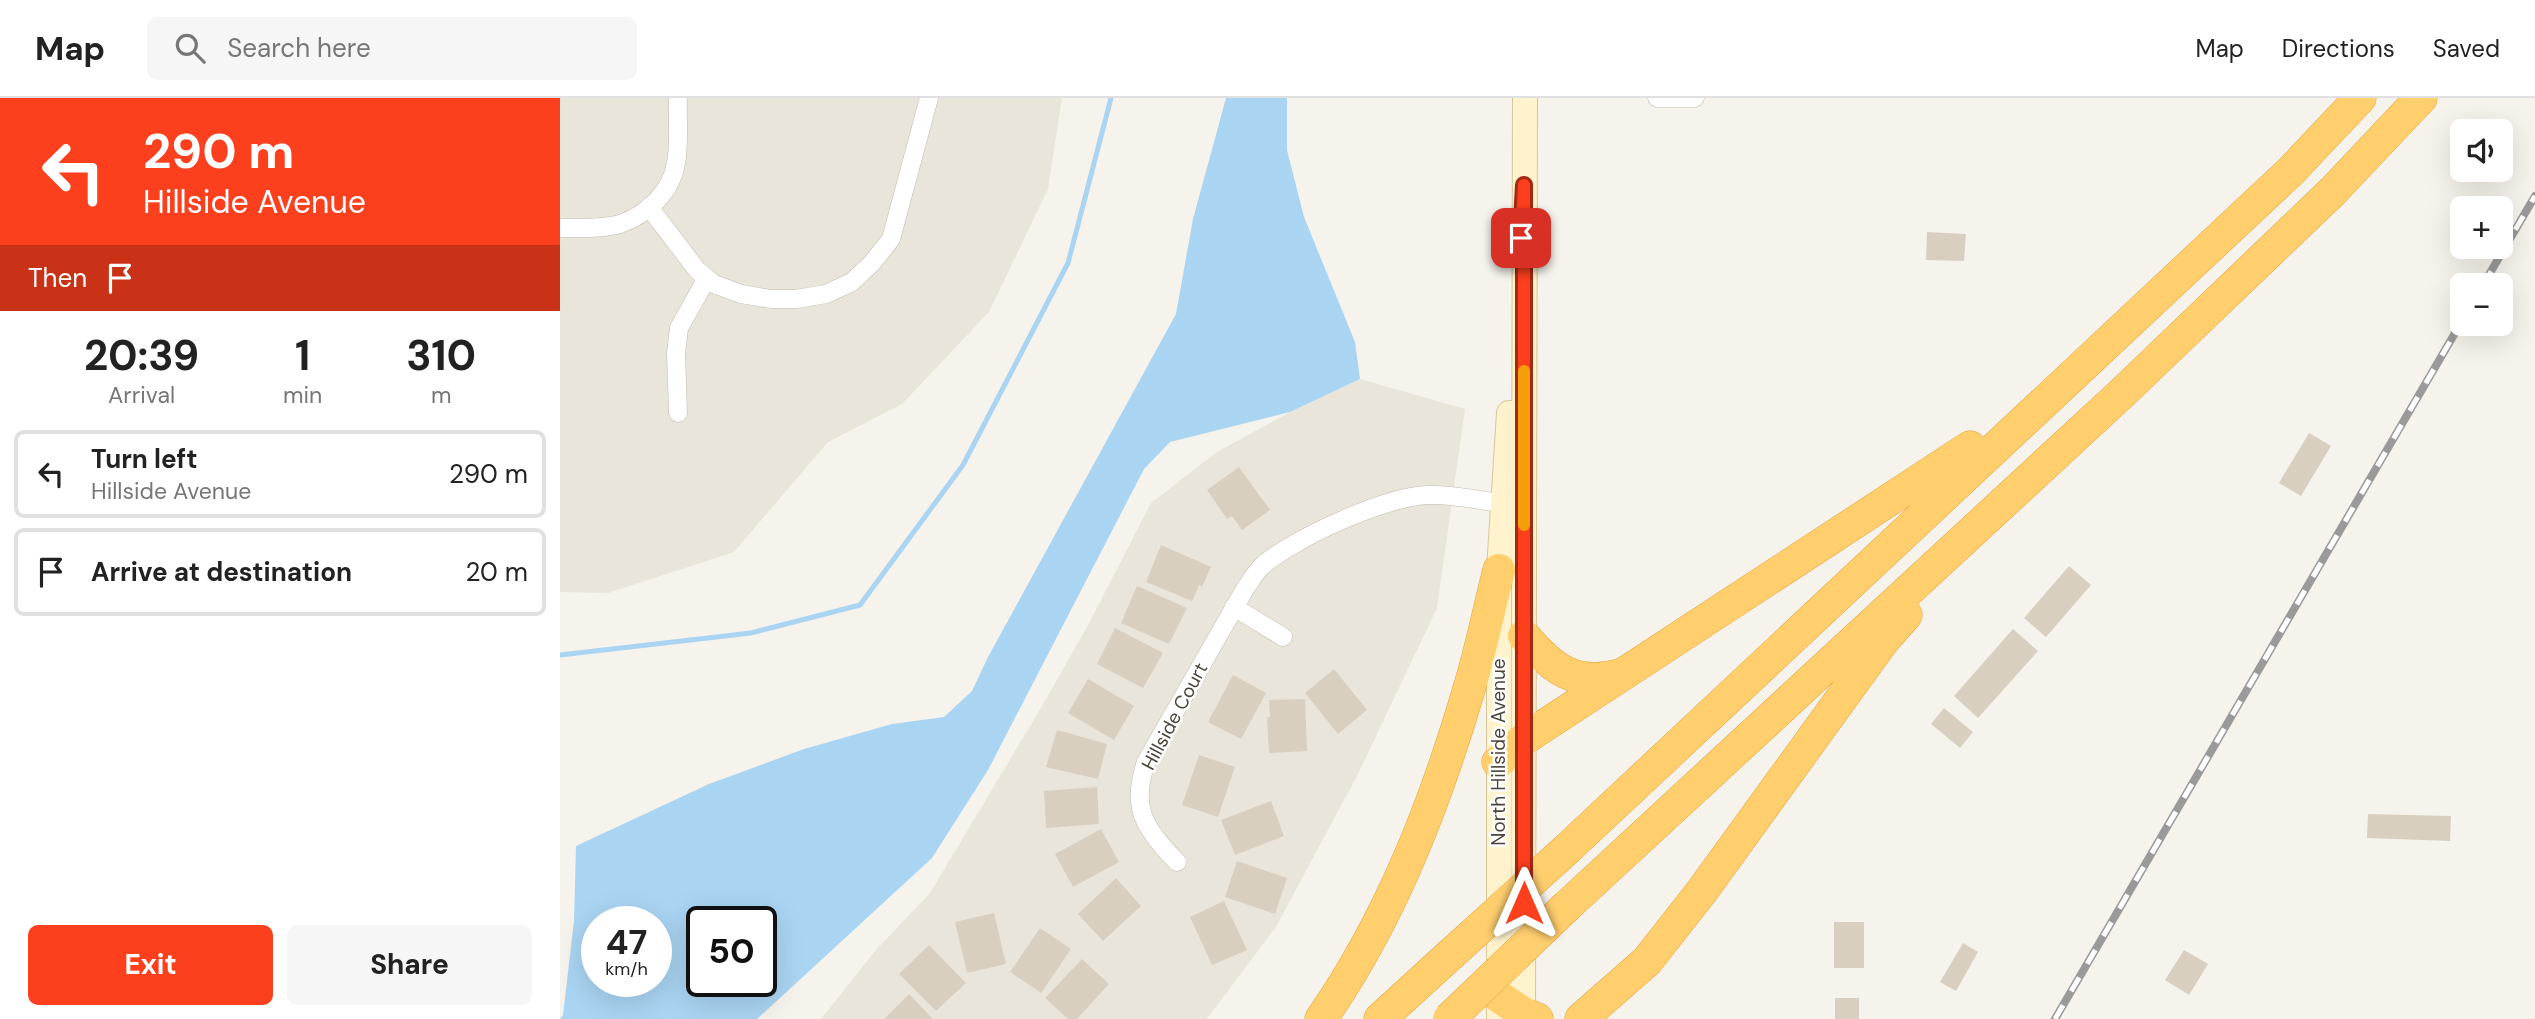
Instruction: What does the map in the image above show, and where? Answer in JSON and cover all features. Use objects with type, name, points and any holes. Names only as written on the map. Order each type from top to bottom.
[{"type":"highway","points":[[1380,1019],[1567,849],[2291,171],[2360,98]]},
{"type":"highway","points":[[1449,1019],[1567,906],[2120,395],[2333,191],[2421,98]]},
{"type":"highway","points":[[1498,762],[1524,739],[1951,461],[2007,422],[2097,352]]},
{"type":"highway","points":[[1580,1018],[1647,961],[1702,891],[1883,641],[1935,585],[2099,429],[2120,395]]},
{"type":"highway","points":[[1321,1019],[1375,929],[1407,864],[1425,819],[1470,687],[1499,569]]},
{"type":"highway","points":[[1524,636],[1542,657],[1557,669],[1574,676],[1592,679],[1622,674]]},
{"type":"main road","points":[[1516,1013],[1524,739],[1524,636],[1513,505],[1525,98]]},
{"type":"main road","name":"North Hillside Avenue","points":[[1513,505],[1499,569],[1498,762],[1516,1013]]},
{"type":"street","points":[[560,228],[595,228],[621,223],[649,207],[667,187],[675,171],[678,98]]},
{"type":"street","points":[[649,207],[697,270],[714,284],[741,294],[771,299],[826,294],[852,282],[891,239],[929,98]]},
{"type":"street","points":[[1657,98],[1695,98]]},
{"type":"street","points":[[678,413],[676,353],[679,328],[707,278]]},
{"type":"street","name":"Hillside Court","points":[[1177,862],[1146,826],[1138,797],[1140,780],[1146,762],[1234,607],[1260,568],[1308,535],[1409,497],[1430,495],[1513,505]]},
{"type":"street","points":[[1234,607],[1283,637]]},
{"type":"shaded area","points":[[560,98],[1062,98],[1048,189],[989,312],[902,404],[828,442],[734,552],[608,593],[560,592]]},
{"type":"shaded area","points":[[1360,379],[1465,409],[1437,608],[1358,774],[1276,927],[1207,1019],[821,1019],[875,951],[930,893],[1045,701],[1151,503],[1217,452],[1290,412]]},
{"type":"water","points":[[1226,98],[1287,98],[1287,150],[1304,217],[1355,342],[1360,379],[1290,412],[1170,442],[1144,469],[988,770],[932,858],[757,1019],[560,1019],[563,1015],[574,921],[576,846],[709,784],[804,749],[892,724],[944,717],[972,691],[988,657],[1176,314],[1193,219]]},
{"type":"building","points":[[1927,232],[1966,234],[1964,261],[1926,260]]},
{"type":"building","points":[[2309,433],[2331,446],[2301,496],[2279,483]]},
{"type":"building","points":[[1239,467],[1270,510],[1242,530],[1232,516],[1227,519],[1207,490]]},
{"type":"building","points":[[1161,545],[1211,567],[1192,601],[1146,582]]},
{"type":"building","points":[[2069,566],[2091,585],[2046,637],[2024,618]]},
{"type":"building","points":[[1137,586],[1187,608],[1169,644],[1121,623]]},
{"type":"building","points":[[1115,628],[1163,653],[1143,688],[1097,664]]},
{"type":"building","points":[[2013,629],[2038,651],[1978,718],[1954,696]]},
{"type":"building","points":[[1334,669],[1367,710],[1338,734],[1305,693]]},
{"type":"building","points":[[1233,675],[1266,693],[1241,739],[1208,722]]},
{"type":"building","points":[[1088,679],[1134,706],[1114,740],[1068,713]]},
{"type":"building","points":[[1305,699],[1307,751],[1269,753],[1269,700]]},
{"type":"building","points":[[1944,708],[1973,732],[1960,748],[1931,724]]},
{"type":"building","points":[[1057,730],[1107,744],[1098,779],[1046,767]]},
{"type":"building","points":[[1199,755],[1235,767],[1218,817],[1182,805]]},
{"type":"building","points":[[1097,787],[1099,824],[1046,828],[1044,791]]},
{"type":"building","points":[[1271,801],[1284,836],[1235,855],[1221,820]]},
{"type":"building","points":[[2368,814],[2451,816],[2450,841],[2367,838]]},
{"type":"building","points":[[1101,829],[1119,862],[1073,887],[1055,854]]},
{"type":"building","points":[[1237,861],[1287,878],[1275,914],[1225,897]]},
{"type":"building","points":[[1116,878],[1141,906],[1103,941],[1078,914]]},
{"type":"building","points":[[1224,901],[1247,950],[1212,965],[1190,917]]},
{"type":"building","points":[[994,913],[1006,964],[967,973],[955,922]]},
{"type":"building","points":[[1834,922],[1864,922],[1864,968],[1834,968]]},
{"type":"building","points":[[1040,928],[1071,949],[1041,993],[1010,972]]},
{"type":"building","points":[[1963,943],[1978,952],[1956,991],[1940,982]]},
{"type":"building","points":[[929,945],[966,983],[936,1011],[899,974]]},
{"type":"building","points":[[2184,950],[2208,964],[2189,995],[2165,980]]},
{"type":"building","points":[[1082,959],[1109,984],[1077,1019],[1068,1019],[1045,998]]},
{"type":"building","points":[[909,994],[933,1019],[884,1019]]},
{"type":"building","points":[[1835,998],[1859,998],[1859,1019],[1835,1019]]},
{"type":"waterway","points":[[560,655],[751,633],[860,605],[963,465],[1068,263],[1111,98]]},
{"type":"railway","points":[[2490,273],[2535,196]]},
{"type":"railway","points":[[2055,1019],[2453,336]]},
{"type":"slow traffic","points":[[1524,371],[1524,525]]},
{"type":"route","points":[[1521,238],[1524,185],[1524,903]]}]
